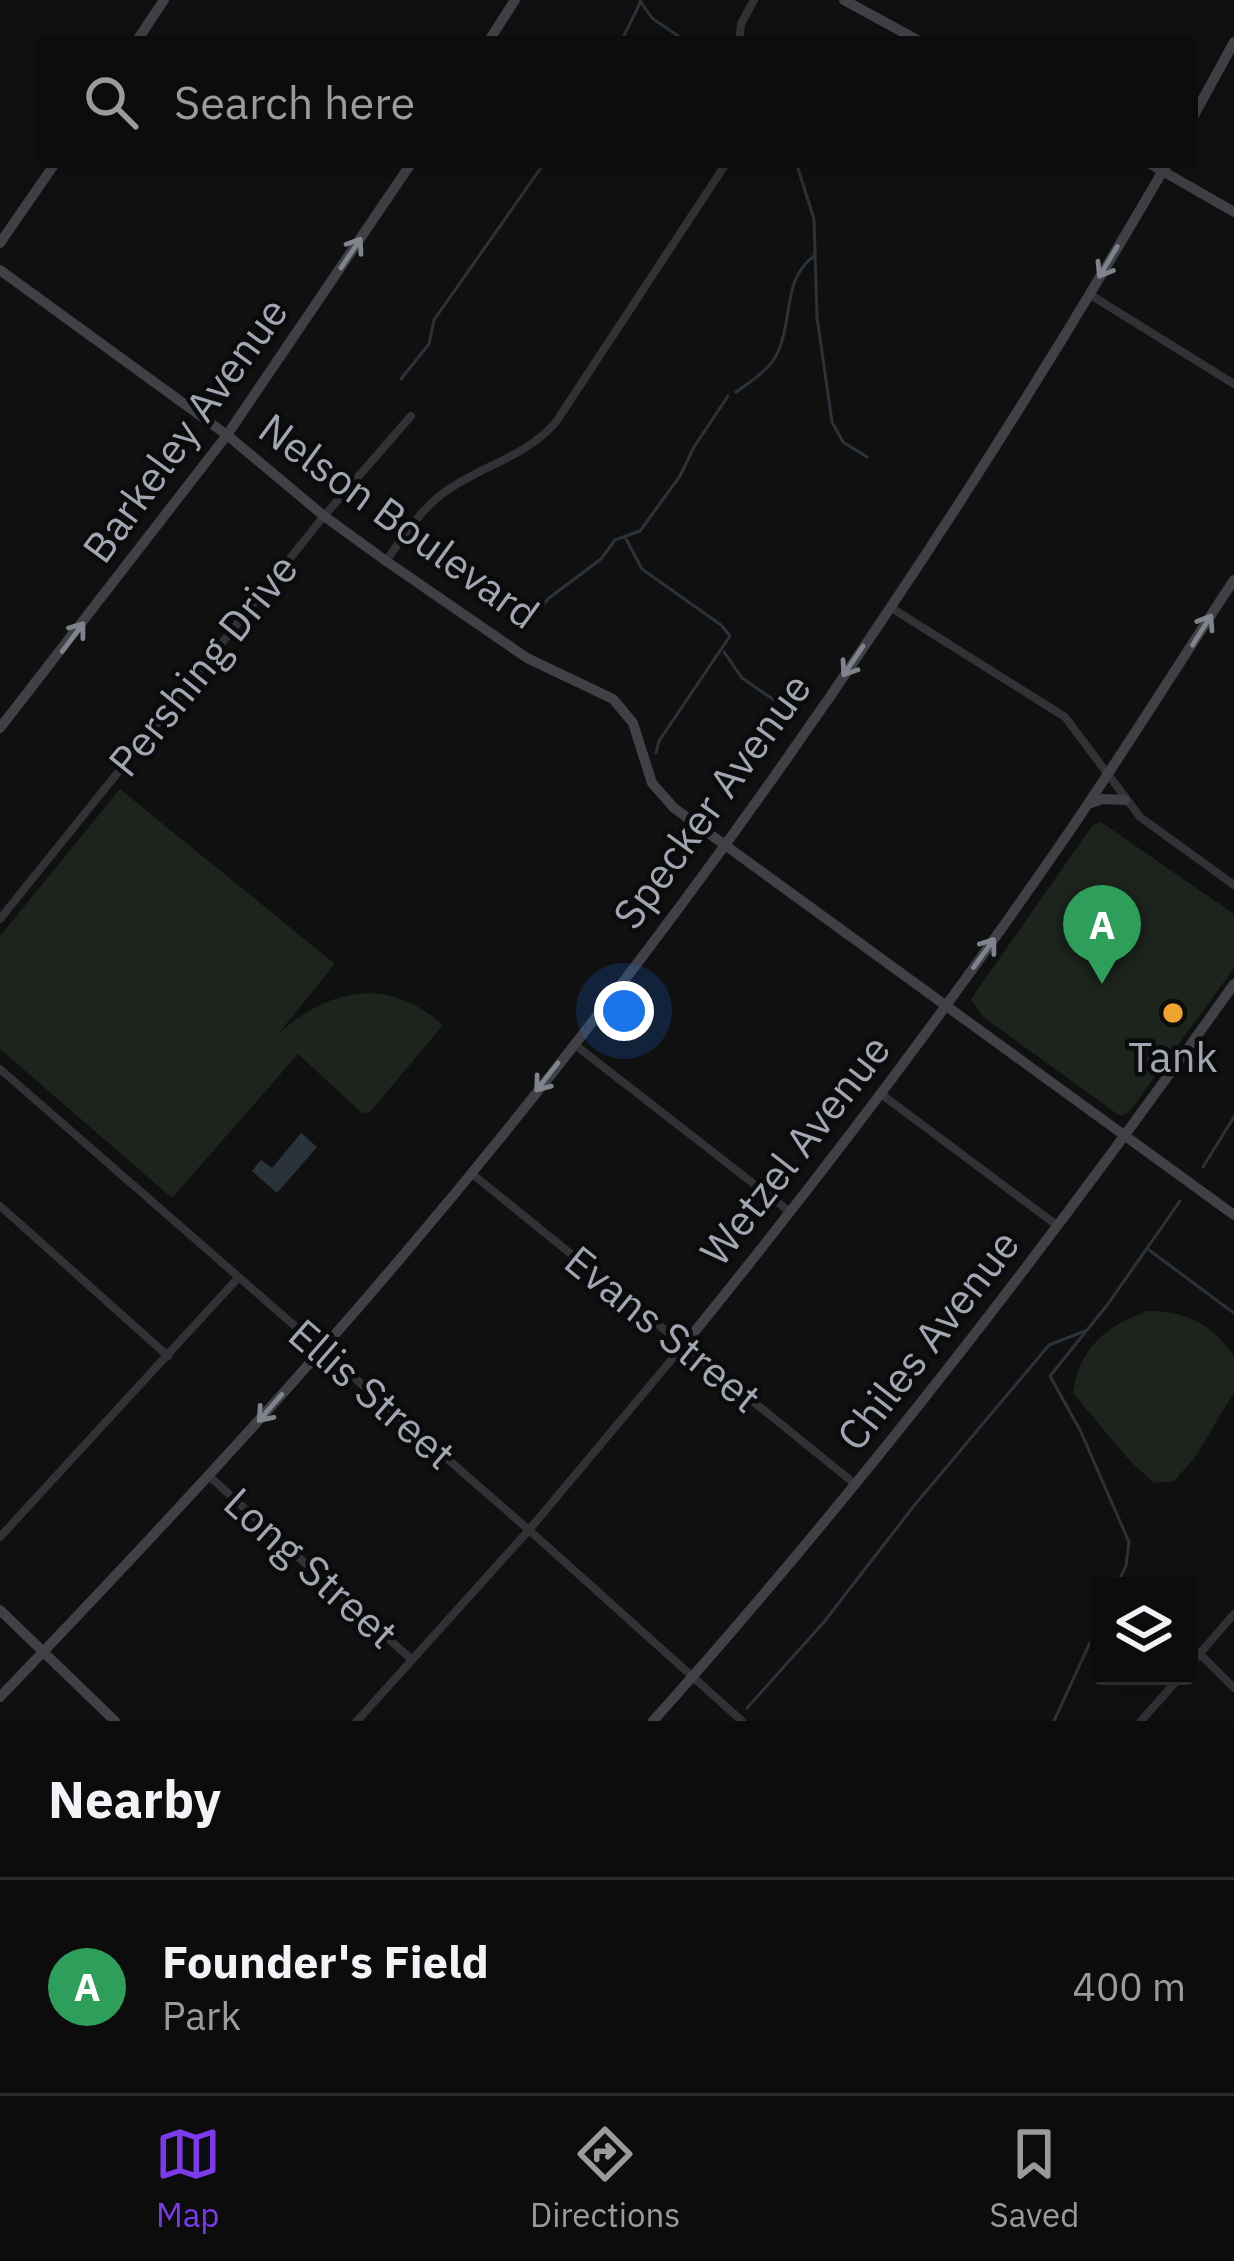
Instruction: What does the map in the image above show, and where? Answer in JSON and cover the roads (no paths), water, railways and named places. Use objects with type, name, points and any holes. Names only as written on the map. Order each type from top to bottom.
[{"type":"street","points":[[140,36],[164,0]]},
{"type":"street","points":[[492,36],[515,0]]},
{"type":"street","points":[[740,36],[754,0]]},
{"type":"street","points":[[844,0],[910,36]]},
{"type":"street","points":[[1198,108],[1234,42]]},
{"type":"street","points":[[0,243],[52,168]]},
{"type":"street","name":"Barkeley Avenue","points":[[0,728],[227,436],[408,168]]},
{"type":"street","points":[[386,561],[442,494],[521,452],[548,432],[723,168]]},
{"type":"street","name":"Specker Avenue","points":[[0,1697],[321,1351],[574,1044],[725,844],[889,607],[1090,294],[1165,168]]},
{"type":"street","points":[[1169,168],[1234,212]]},
{"type":"street","name":"Nelson Boulevard","points":[[0,270],[227,436],[386,561],[527,658],[613,699],[633,723],[657,791],[674,808],[947,1005]]},
{"type":"street","points":[[1090,294],[1234,384]]},
{"type":"street","name":"Pershing Drive","points":[[0,919],[324,516],[411,416]]},
{"type":"street","name":"Wetzel Avenue","points":[[357,1721],[530,1530],[683,1346],[881,1094],[1088,805],[1234,580]]},
{"type":"street","points":[[889,607],[1066,717],[1125,800],[1155,830],[1234,885]]},
{"type":"street","points":[[1088,805],[1103,799],[1125,800]]},
{"type":"street","name":"Chiles Avenue","points":[[653,1721],[856,1485],[1126,1136],[1234,984]]},
{"type":"street","points":[[947,1005],[1234,1215]]},
{"type":"street","points":[[574,1044],[790,1212]]},
{"type":"street","name":"Ellis Street","points":[[0,1069],[742,1721]]},
{"type":"street","points":[[881,1094],[1058,1226]]},
{"type":"street","name":"Evans Street","points":[[470,1173],[856,1485]]},
{"type":"street","points":[[0,1206],[169,1356]]},
{"type":"street","points":[[0,1538],[238,1278]]},
{"type":"street","name":"Long Street","points":[[209,1476],[412,1660]]},
{"type":"street","points":[[0,1610],[115,1721]]},
{"type":"street","points":[[1234,1614],[1200,1654],[1234,1688]]},
{"type":"street","points":[[1142,1721],[1172,1685]]},
{"type":"waterway","points":[[640,1],[652,18],[678,36]]},
{"type":"waterway","points":[[624,36],[641,1]]},
{"type":"waterway","points":[[401,379],[429,344],[434,320],[541,168]]},
{"type":"waterway","points":[[798,168],[814,219],[817,317],[832,422],[843,442],[867,457]]},
{"type":"waterway","points":[[736,392],[775,358],[797,276],[815,255]]},
{"type":"waterway","points":[[521,631],[549,598],[601,559],[615,540],[640,531],[728,396]]},
{"type":"waterway","points":[[626,539],[642,569],[730,636],[659,741],[656,753]]},
{"type":"waterway","points":[[724,652],[742,678],[793,713]]},
{"type":"waterway","points":[[1203,1167],[1234,1117]]},
{"type":"waterway","points":[[1120,1577],[1129,1542],[1080,1430],[1050,1376],[1108,1304],[1180,1201]]},
{"type":"waterway","points":[[1149,1250],[1234,1313]]},
{"type":"waterway","points":[[747,1708],[824,1622],[1049,1345],[1085,1331]]},
{"type":"waterway","points":[[1054,1721],[1090,1643]]},
{"type":"place","name":"Founder's Field","points":[[1102,984]]},
{"type":"place","name":"Tank","points":[[1173,1013]]}]
